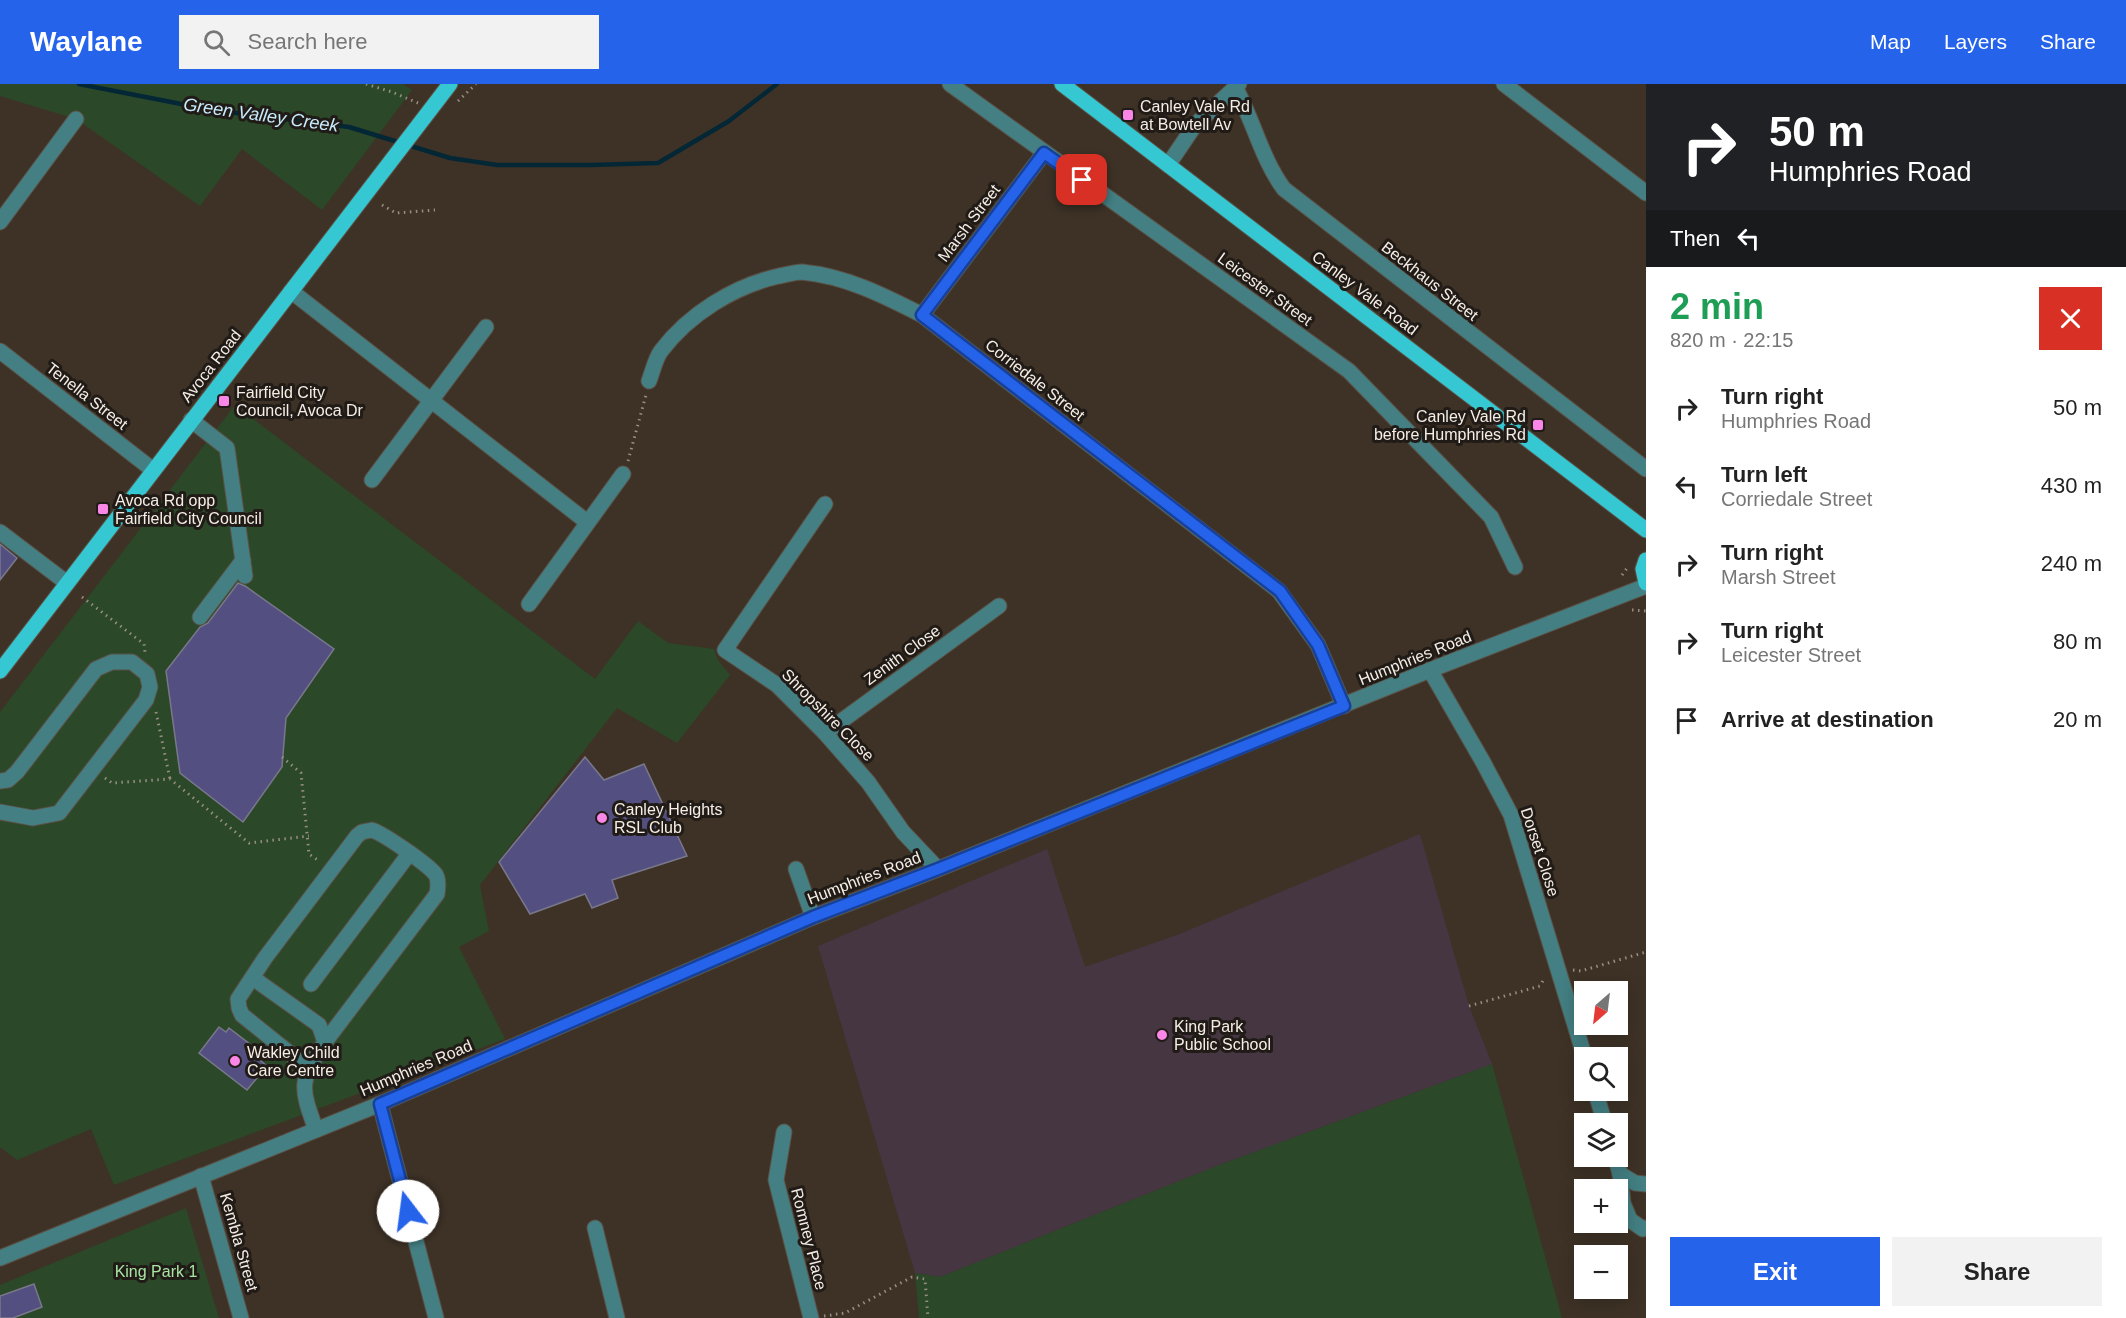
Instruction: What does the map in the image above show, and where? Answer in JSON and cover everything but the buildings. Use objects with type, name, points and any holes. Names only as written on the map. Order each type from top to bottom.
[{"type":"main road","name":"Avoca Road","points":[[0,671],[450,84]]},
{"type":"main road","name":"Canley Vale Road","points":[[1062,84],[1646,530]]},
{"type":"main road","points":[[1646,560],[1643,569],[1646,585]]},
{"type":"street","name":"Leicester Street","points":[[950,84],[1349,370],[1491,517],[1515,567]]},
{"type":"street","points":[[1504,84],[1646,193]]},
{"type":"street","points":[[1168,165],[1196,125],[1237,85]]},
{"type":"street","name":"Beckhaus Street","points":[[1237,85],[1270,167],[1284,189],[1646,469]]},
{"type":"street","points":[[0,222],[76,119]]},
{"type":"street","name":"Marsh Street","points":[[922,315],[1044,153]]},
{"type":"street","name":"Corriedale Street","points":[[649,381],[659,354],[683,327],[703,311],[760,281],[799,272],[848,281],[880,293],[922,315],[1280,591],[1318,645],[1344,706]]},
{"type":"street","points":[[291,291],[587,522]]},
{"type":"street","points":[[372,480],[486,327]]},
{"type":"street","name":"Tenella Street","points":[[0,351],[153,470]]},
{"type":"street","points":[[191,420],[227,447],[245,576]]},
{"type":"street","points":[[529,604],[623,474]]},
{"type":"street","name":"Shropshire Close","points":[[825,504],[725,650],[777,685],[825,733],[868,782],[903,832],[938,869]]},
{"type":"street","points":[[0,532],[67,583]]},
{"type":"street","points":[[200,617],[243,560]]},
{"type":"street","name":"Humphries Road","points":[[0,1258],[380,1104],[813,917],[1646,585]]},
{"type":"street","name":"Zenith Close","points":[[825,733],[999,606]]},
{"type":"street","points":[[0,782],[8,780],[17,772],[96,669],[112,662],[132,662],[149,681],[146,700],[59,813],[33,818],[0,812]]},
{"type":"street","name":"Dorset Close","points":[[1430,670],[1483,762],[1510,815],[1582,1047]]},
{"type":"street","points":[[308,1068],[243,1015],[238,999],[264,958],[357,836],[367,830],[378,832],[433,872],[437,878],[437,894],[325,1042],[308,1068],[303,1085],[316,1130]]},
{"type":"street","points":[[310,984],[409,854]]},
{"type":"street","points":[[796,870],[813,917]]},
{"type":"street","points":[[253,978],[319,1024],[325,1042]]},
{"type":"street","points":[[380,1104],[436,1318]]},
{"type":"street","name":"Romney Place","points":[[784,1132],[776,1180],[817,1317]]},
{"type":"street","points":[[1618,1167],[1623,1203],[1630,1220],[1643,1229],[1646,1228]]},
{"type":"street","points":[[1620,1174],[1635,1183],[1646,1184]]},
{"type":"street","name":"Kembla Street","points":[[201,1176],[241,1318]]},
{"type":"street","points":[[595,1228],[617,1318]]},
{"type":"path","points":[[366,84],[416,102]]},
{"type":"path","points":[[382,205],[396,213],[435,210]]},
{"type":"path","points":[[623,474],[631,453],[649,381]]},
{"type":"path","points":[[82,597],[144,644],[149,681],[170,779],[249,843],[309,836]]},
{"type":"path","points":[[1632,610],[1646,611]]},
{"type":"path","points":[[282,757],[301,773],[309,854],[331,870]]},
{"type":"path","points":[[94,769],[112,783],[170,779]]},
{"type":"path","points":[[1576,969],[1581,971],[1646,952]]},
{"type":"path","points":[[1469,1006],[1540,986],[1544,979]]},
{"type":"path","points":[[817,1317],[845,1313],[912,1277],[925,1280],[928,1318]]},
{"type":"shaded area","name":"King Park Public School","points":[[1420,834],[1469,1006],[1492,1064],[1214,1167],[940,1277],[915,1273],[818,946],[1047,849],[1085,967],[1177,935]]},
{"type":"green space","points":[[0,84],[403,84],[412,90],[322,210],[242,149],[200,206],[76,119],[0,96]]},
{"type":"green space","points":[[235,405],[595,679],[638,621],[668,643],[714,649],[718,660],[730,675],[677,743],[617,708],[480,885],[489,931],[459,947],[505,1039],[114,1185],[91,1129],[17,1160],[0,1147],[0,712]]},
{"type":"green space","points":[[1492,1064],[1562,1318],[919,1318],[915,1273],[940,1277],[1214,1167]]},
{"type":"green space","name":"King Park 1","points":[[186,1208],[219,1318],[0,1318],[0,1285]]},
{"type":"waterway","name":"Green Valley Creek","points":[[79,84],[212,110],[349,127],[450,158],[497,165],[658,163],[729,121],[777,84]]},
{"type":"place","name":"Canley Vale Rd at Bowtell Av","points":[[1128,115]]},
{"type":"place","name":"Fairfield City Council, Avoca Dr","points":[[224,401]]},
{"type":"place","name":"Canley Vale Rd before Humphries Rd","points":[[1538,425]]},
{"type":"place","name":"Avoca Rd opp Fairfield City Council","points":[[103,509]]},
{"type":"place","name":"Canley Heights RSL Club","points":[[602,818]]},
{"type":"place","name":"King Park Public School","points":[[1162,1035]]},
{"type":"place","name":"Wakley Child Care Centre","points":[[235,1061]]},
{"type":"route","points":[[408,1211],[380,1104],[813,917],[1344,706],[1318,645],[1280,591],[922,315],[1044,153],[1082,180]]}]
